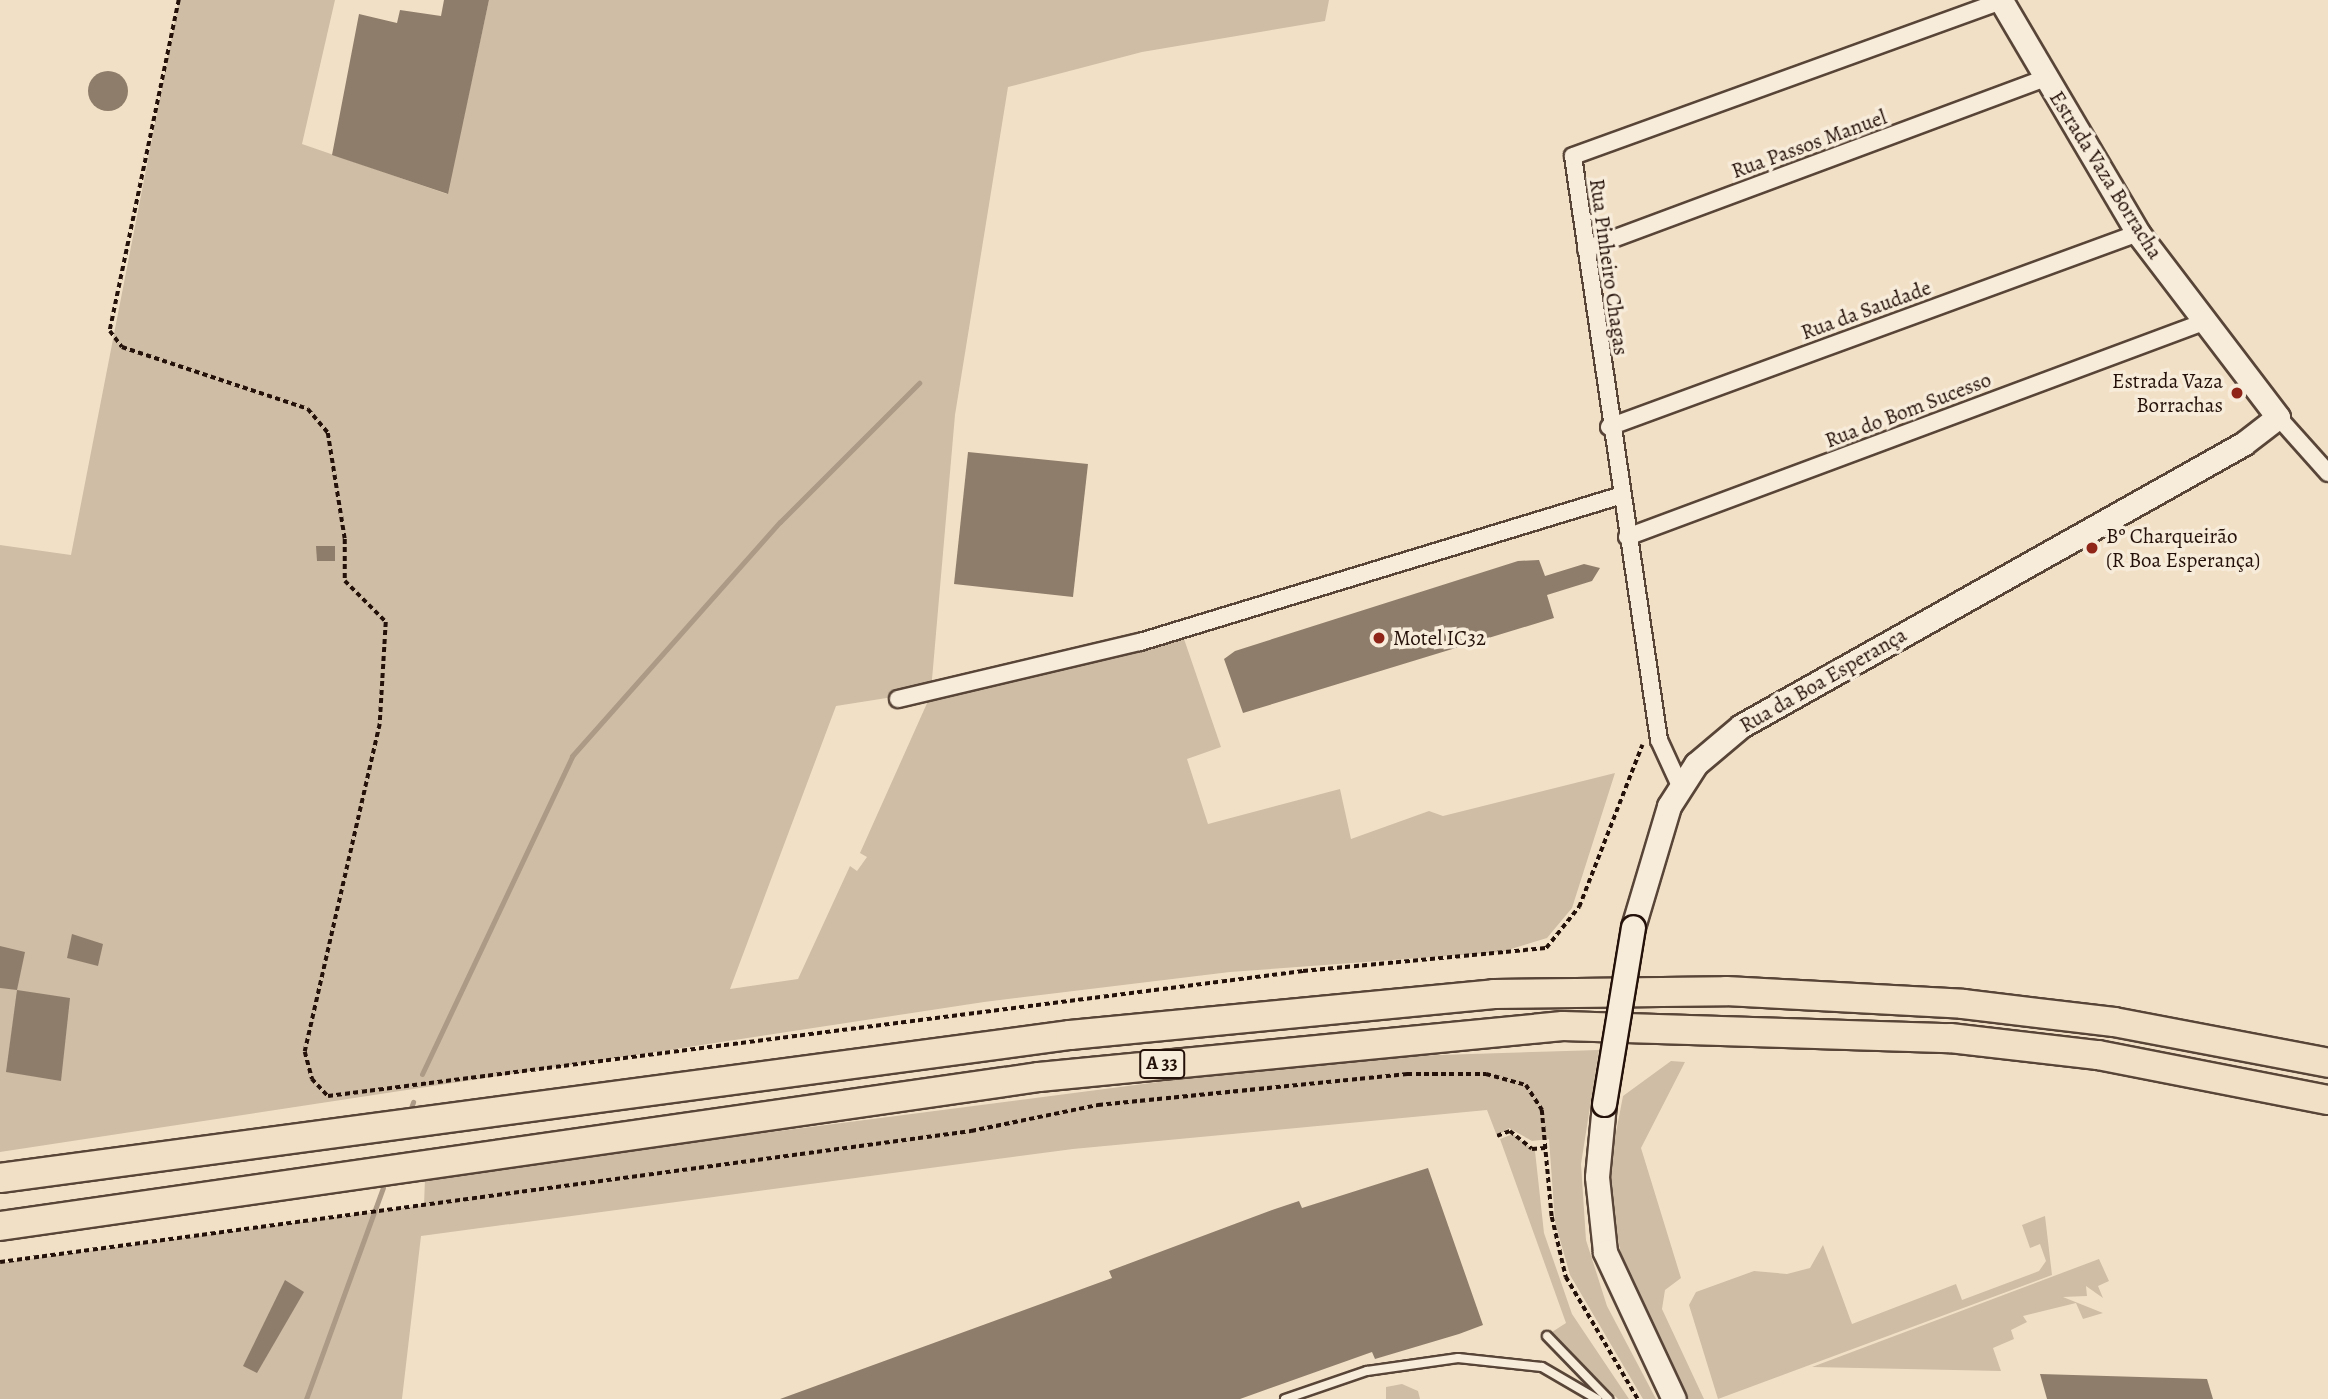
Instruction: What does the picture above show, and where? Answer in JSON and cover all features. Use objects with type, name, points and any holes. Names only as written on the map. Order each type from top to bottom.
[{"type":"highway","name":"A 33","points":[[0,1178],[1083,1034],[1494,994],[1727,991],[1963,1004],[2114,1022],[2328,1063]]},
{"type":"highway","name":"A 33","points":[[0,1226],[1040,1077],[1563,1026],[1950,1038],[2098,1055],[2328,1100]]},
{"type":"street","name":"Rua Pinheiro Chagas","points":[[1681,788],[1658,730],[1628,537],[1619,496],[1573,156],[2001,1]]},
{"type":"street","name":"Estrada Vaza Borracha","points":[[2001,1],[2138,233],[2278,416],[2328,472]]},
{"type":"street","name":"Rua Passos Manuel","points":[[1586,249],[2046,78]]},
{"type":"street","name":"Rua da Saudade","points":[[1609,427],[2138,233]]},
{"type":"street","name":"Rua do Bom Sucesso","points":[[1628,537],[2204,321]]},
{"type":"street","name":"Rua da Boa Esperança","points":[[1675,1399],[1605,1252],[1597,1177],[1604,1104],[1633,927],[1650,854],[1681,788],[1696,764],[1741,726],[2243,444],[2278,416]]},
{"type":"street","points":[[898,699],[1140,642],[1619,496]]},
{"type":"lane","points":[[1548,1336],[1608,1399]]},
{"type":"lane","points":[[1285,1399],[1367,1371],[1458,1358],[1542,1367],[1597,1399]]},
{"type":"path","points":[[178,0],[110,331],[122,346],[308,409],[328,433],[345,539],[345,581],[386,622],[380,724],[305,1052],[312,1079],[328,1096],[1276,974],[1546,948],[1579,908],[1629,769],[1658,730]]},
{"type":"path","points":[[0,1262],[391,1205],[971,1131],[1098,1104],[1407,1074],[1486,1074],[1526,1085],[1542,1110],[1545,1148],[1566,1277],[1637,1399]]},
{"type":"path","points":[[1497,1136],[1510,1131],[1532,1149],[1545,1148]]},
{"type":"shaded area","points":[[179,0],[335,0],[302,144],[447,194],[489,0],[1329,0],[1325,21],[1142,52],[1008,87],[955,415],[931,691],[836,706],[730,989],[798,979],[850,866],[857,871],[867,857],[860,853],[928,701],[1183,636],[1221,747],[1187,759],[1208,824],[1340,789],[1351,839],[1429,811],[1443,816],[1615,773],[1572,908],[1547,938],[1501,952],[1230,972],[984,1002],[0,1152],[0,545],[71,555]]},
{"type":"shaded area","points":[[1599,1050],[1581,1164],[1586,1240],[1607,1306],[1656,1399],[1643,1399],[1570,1275],[1555,1222],[1549,1139],[1532,1141],[1509,1128],[1497,1136],[1487,1110],[1073,1149],[421,1236],[402,1399],[0,1399],[0,1263],[424,1205],[425,1177],[1251,1070],[1408,1056]]},
{"type":"shaded area","points":[[1671,1061],[1685,1062],[1641,1148],[1681,1278],[1665,1290],[1662,1309],[1704,1399],[1688,1399],[1663,1353],[1623,1263],[1611,1207],[1611,1158],[1623,1096]]},
{"type":"shaded area","points":[[1513,1134],[1535,1151],[1544,1233],[1572,1314],[1629,1399],[1618,1399],[1552,1332],[1566,1323],[1500,1139]]},
{"type":"shaded area","points":[[2045,1216],[2052,1275],[1718,1399],[1689,1305],[1696,1292],[1754,1271],[1787,1274],[1810,1268],[1823,1245],[1852,1324],[1956,1284],[1962,1300],[2039,1271],[2046,1261],[2040,1244],[2030,1248],[2022,1225]]},
{"type":"shaded area","points":[[2099,1259],[2109,1281],[2098,1286],[2103,1298],[2086,1286],[2087,1296],[2063,1297],[2103,1313],[2083,1319],[2076,1303],[2023,1316],[2027,1322],[2011,1330],[2014,1339],[1993,1348],[2001,1371],[1812,1367]]},
{"type":"shaded area","points":[[1402,1384],[1418,1391],[1420,1399],[1386,1399],[1386,1387]]},
{"type":"building","points":[[444,0],[489,0],[448,194],[332,155],[359,14],[397,23],[400,10],[441,16]]},
{"type":"building","points":[[108,71],[122,77],[128,91],[122,105],[108,111],[94,105],[88,91],[94,77]]},
{"type":"building","points":[[968,452],[1088,464],[1073,597],[954,584]]},
{"type":"building","points":[[316,546],[335,546],[335,561],[317,561]]},
{"type":"building","name":"Motel IC32","points":[[1539,560],[1545,576],[1584,564],[1600,568],[1592,581],[1547,595],[1554,618],[1243,713],[1224,659],[1235,651],[1518,561]]},
{"type":"building","points":[[72,934],[103,944],[98,966],[67,958]]},
{"type":"building","points":[[0,946],[25,952],[17,990],[0,988]]},
{"type":"building","points":[[17,990],[70,998],[61,1081],[6,1072]]},
{"type":"building","points":[[1428,1168],[1483,1325],[1459,1334],[1375,1359],[1372,1352],[1240,1399],[780,1399],[1112,1278],[1109,1271],[1275,1209],[1299,1201],[1302,1208]]},
{"type":"building","points":[[285,1280],[304,1292],[257,1373],[243,1366]]},
{"type":"building","points":[[2040,1374],[2207,1379],[2213,1399],[2047,1399]]},
{"type":"waterway","points":[[422,1074],[572,756],[780,522],[919,383]]},
{"type":"waterway","points":[[408,1116],[413,1102]]},
{"type":"waterway","points":[[306,1399],[383,1188]]},
{"type":"place","name":"Estrada Vaza Borrachas","points":[[2237,393]]},
{"type":"place","name":"Bº Charqueirão (R Boa Esperança)","points":[[2092,548]]},
{"type":"place","name":"Motel IC32","points":[[1379,638]]}]
